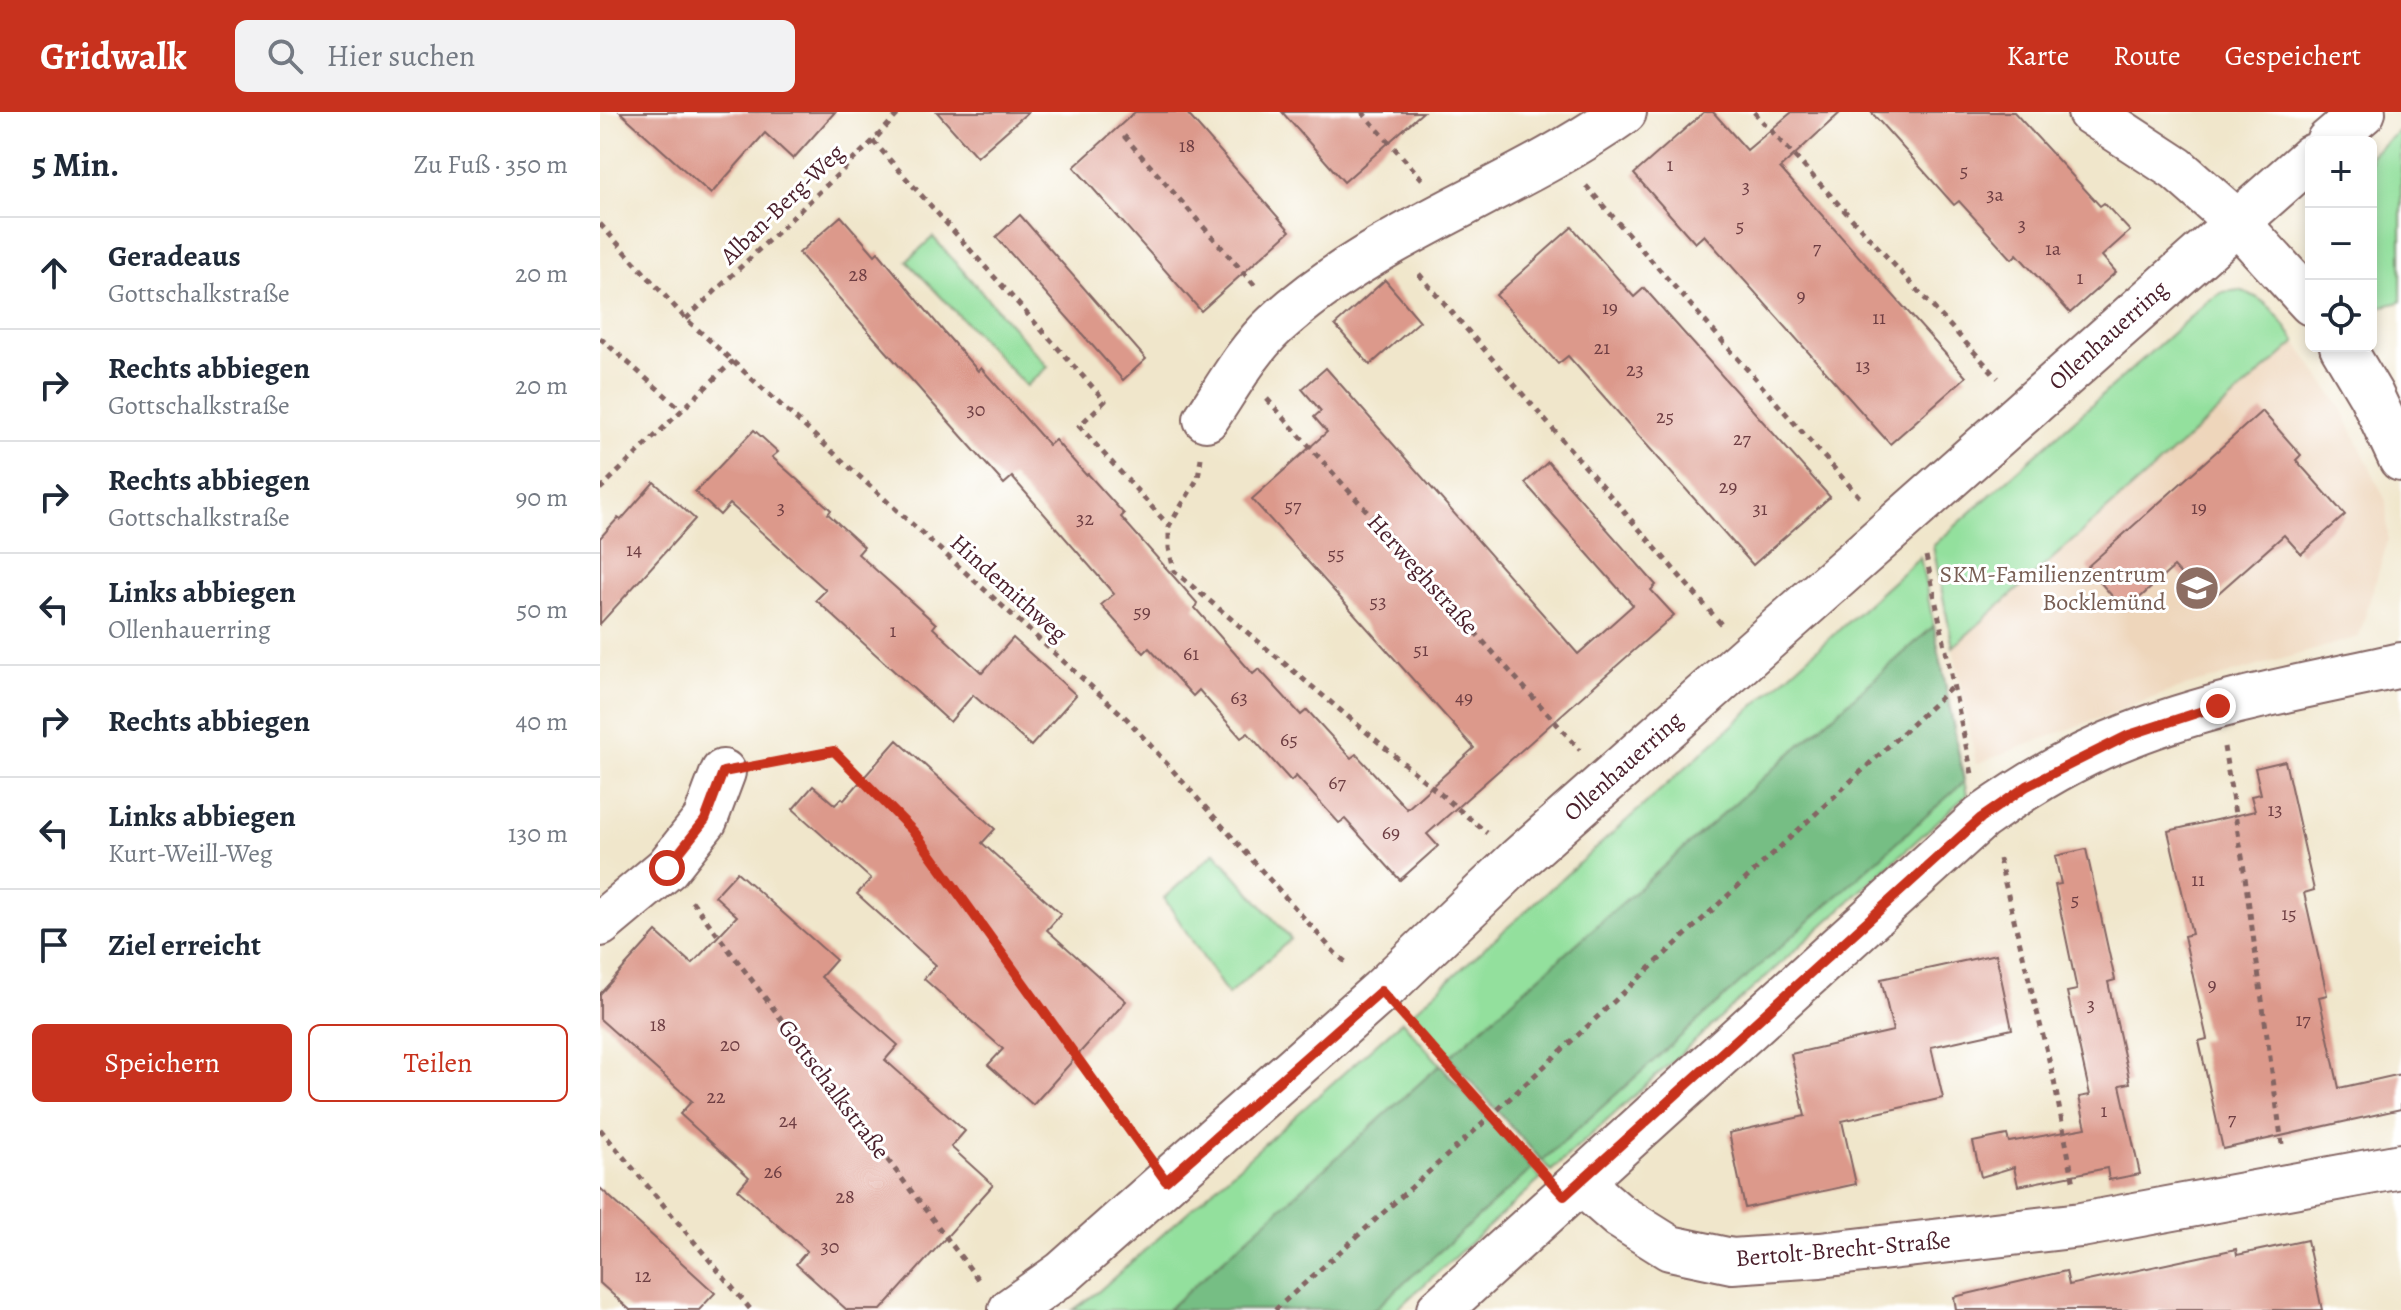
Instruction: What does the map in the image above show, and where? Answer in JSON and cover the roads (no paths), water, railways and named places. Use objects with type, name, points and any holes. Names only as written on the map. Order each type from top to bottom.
[{"type":"street","points":[[1206,419],[1274,326],[1333,277],[1390,241],[1559,155],[1624,112]]},
{"type":"street","points":[[2090,112],[2177,169],[2236,221],[2305,296]]},
{"type":"street","points":[[2335,136],[2363,112]]},
{"type":"street","name":"Ollenhauerring","points":[[996,1297],[1063,1273],[1381,991],[1607,780],[2305,162]]},
{"type":"street","points":[[2346,352],[2371,395],[2401,459]]},
{"type":"street","points":[[1439,1310],[1981,818],[2027,786],[2129,735],[2218,706],[2401,665]]},
{"type":"street","points":[[601,921],[667,868],[705,820],[723,772]]},
{"type":"street","name":"Bertolt-Brecht-Straße","points":[[1572,1189],[1670,1248],[1732,1261],[1820,1255],[2081,1225],[2401,1166]]},
{"type":"place","name":"SKM-Familienzentrum Bocklemünd","points":[[2197,588]]}]
